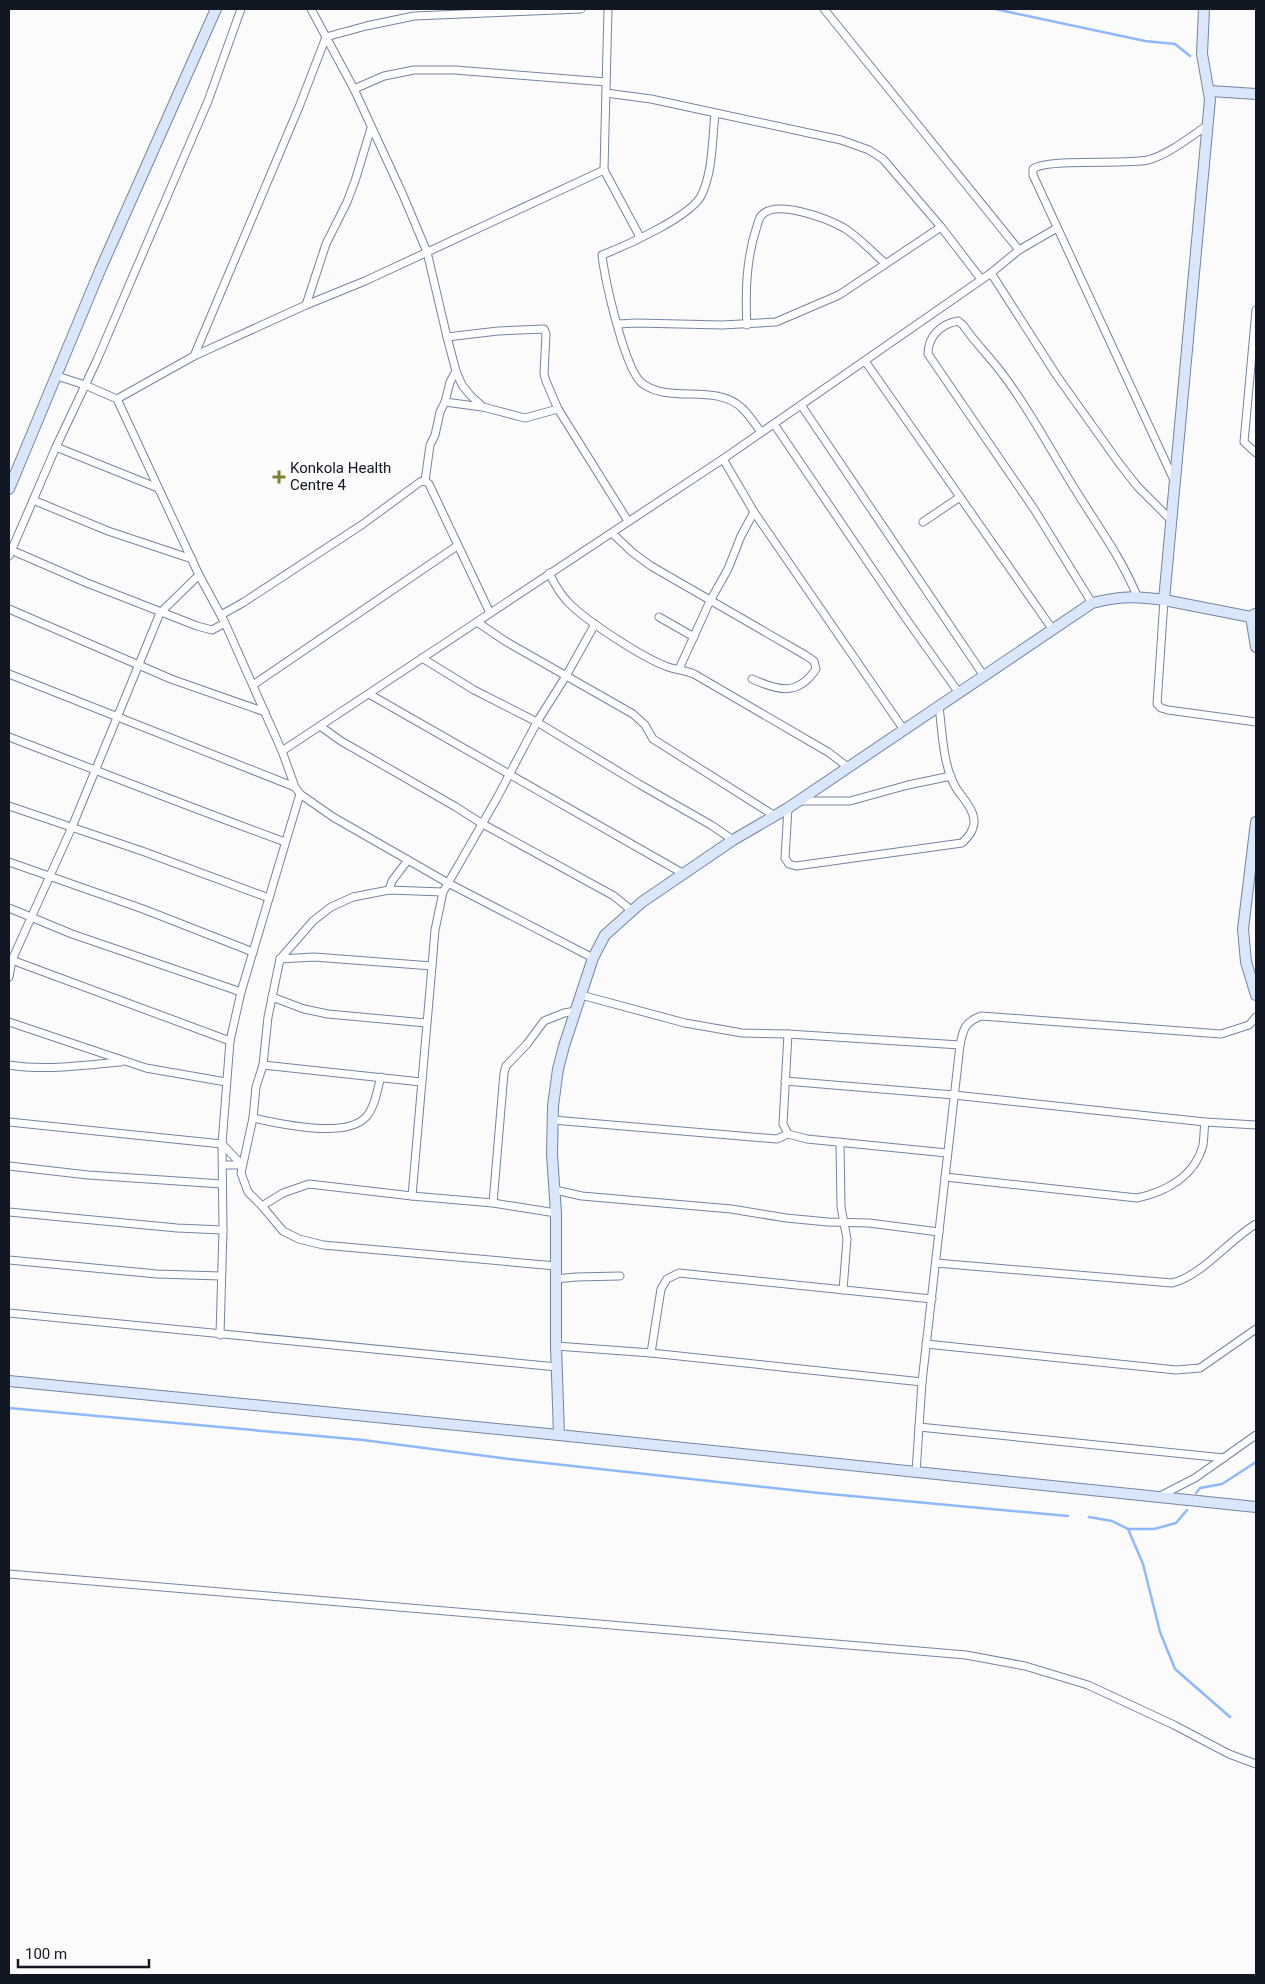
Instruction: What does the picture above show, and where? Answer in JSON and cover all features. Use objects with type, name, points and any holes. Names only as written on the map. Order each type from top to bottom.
[{"type":"street","points":[[9,489],[101,268],[216,9]]},
{"type":"street","points":[[225,623],[212,630],[160,613],[10,553],[208,101],[241,9]]},
{"type":"street","points":[[311,9],[354,89],[404,196],[427,252],[456,371],[470,395],[483,407]]},
{"type":"street","points":[[326,37],[414,12],[581,9]]},
{"type":"street","points":[[608,9],[604,170],[640,237]]},
{"type":"street","points":[[824,9],[1019,250]]},
{"type":"street","points":[[1204,9],[1202,54],[1210,91],[1208,125],[1164,600],[1157,704],[1161,708],[1168,710],[1256,722]]},
{"type":"street","points":[[194,356],[299,107],[326,37]]},
{"type":"street","points":[[354,89],[384,76],[414,70],[455,70],[606,82]]},
{"type":"street","points":[[1210,91],[1256,94]]},
{"type":"street","points":[[606,93],[651,99],[841,140],[868,150],[883,159],[941,227],[981,279]]},
{"type":"street","points":[[715,114],[707,178],[702,195],[692,208],[640,237],[602,255],[606,282],[630,365],[635,376],[643,384],[654,390],[723,398],[742,408],[761,432]]},
{"type":"street","points":[[1176,483],[1057,228],[1033,175],[1033,169],[1037,166],[1057,163],[1149,160],[1208,125]]},
{"type":"street","points":[[306,305],[326,244],[347,202],[355,181],[371,128]]},
{"type":"street","points":[[117,399],[194,356],[427,252],[604,170]]},
{"type":"street","points":[[747,325],[745,296],[754,236],[761,216],[769,210],[784,208],[830,221],[846,230],[885,263]]},
{"type":"street","points":[[618,324],[747,325],[776,322],[839,295],[941,227]]},
{"type":"street","points":[[282,751],[723,459],[991,273],[1019,250],[1057,228]]},
{"type":"street","points":[[991,273],[1057,376],[1119,463],[1137,486],[1172,522]]},
{"type":"street","points":[[1256,310],[1244,442],[1256,453]]},
{"type":"street","points":[[1092,603],[1034,510],[928,354],[928,343],[940,328],[949,322],[958,321],[963,325],[1020,398],[1078,494],[1107,537],[1129,577],[1136,596]]},
{"type":"street","points":[[447,337],[498,331],[544,329],[546,334],[544,374],[558,409],[628,521]]},
{"type":"street","points":[[865,360],[1053,630]]},
{"type":"street","points":[[425,481],[430,445],[435,435],[450,382],[456,371]]},
{"type":"street","points":[[57,376],[85,385],[117,399],[199,575],[225,623],[266,712],[295,787],[300,794],[333,817],[448,883],[593,958]]},
{"type":"street","points":[[445,402],[483,407],[525,418],[558,409]]},
{"type":"street","points":[[801,405],[984,676]]},
{"type":"street","points":[[774,424],[959,693]]},
{"type":"street","points":[[56,448],[158,488]]},
{"type":"street","points":[[723,459],[754,512],[904,730]]},
{"type":"street","points":[[425,481],[429,484],[490,613]]},
{"type":"street","points":[[221,615],[363,524],[420,482],[425,481]]},
{"type":"street","points":[[923,522],[960,498]]},
{"type":"street","points":[[33,500],[108,531],[192,560]]},
{"type":"street","points":[[678,669],[754,512]]},
{"type":"street","points":[[612,533],[650,566],[805,655],[814,661],[816,669],[803,685],[794,688],[771,686],[752,679]]},
{"type":"street","points":[[253,685],[457,546]]},
{"type":"street","points":[[549,573],[568,602],[595,624],[642,654],[668,667],[694,674],[828,752],[848,767]]},
{"type":"street","points":[[9,978],[10,960],[32,917],[72,827],[160,613],[199,575]]},
{"type":"street","points":[[559,1435],[555,1279],[556,1213],[552,1154],[553,1120],[558,1069],[564,1046],[593,958],[605,935],[632,910],[733,840],[788,808],[1092,603],[1117,597],[1136,596],[1253,615],[1256,647]]},
{"type":"street","points":[[9,609],[138,665],[211,694],[266,712]]},
{"type":"street","points":[[659,617],[694,637]]},
{"type":"street","points":[[477,622],[505,641],[633,714],[645,725],[654,739],[775,816]]},
{"type":"street","points":[[412,1196],[435,930],[443,892],[537,722],[566,676],[595,624]]},
{"type":"street","points":[[422,658],[474,690],[537,722],[711,825],[733,840]]},
{"type":"street","points":[[9,674],[295,787]]},
{"type":"street","points":[[369,694],[684,874]]},
{"type":"street","points":[[788,808],[785,858],[789,864],[805,864],[962,843],[970,834],[974,822],[971,810],[950,776],[939,706]]},
{"type":"street","points":[[320,726],[341,742],[481,823],[614,896],[632,910]]},
{"type":"street","points":[[9,737],[155,795],[285,842]]},
{"type":"street","points":[[797,801],[850,802],[908,785],[950,776]]},
{"type":"street","points":[[220,1335],[223,1230],[222,1144],[230,1041],[252,952],[300,794]]},
{"type":"street","points":[[9,806],[269,898]]},
{"type":"street","points":[[1256,822],[1243,929],[1246,962],[1256,995]]},
{"type":"street","points":[[389,890],[392,881],[408,860]]},
{"type":"street","points":[[9,862],[143,909],[252,952]]},
{"type":"street","points":[[443,892],[389,890],[353,897],[331,907],[313,921],[280,959],[272,997],[263,1065],[256,1087],[253,1118],[241,1173],[248,1192],[283,1231],[299,1239],[323,1245],[556,1266]]},
{"type":"street","points":[[9,908],[72,934],[241,992]]},
{"type":"street","points":[[280,959],[314,957],[432,966]]},
{"type":"street","points":[[10,960],[230,1041]]},
{"type":"street","points":[[581,995],[684,1023],[742,1033],[788,1034],[960,1045]]},
{"type":"street","points":[[272,997],[304,1009],[328,1014],[426,1024]]},
{"type":"street","points":[[493,1203],[498,1118],[506,1066],[527,1044],[544,1021],[564,1012],[576,1011]]},
{"type":"street","points":[[916,1472],[926,1344],[947,1153],[960,1045],[964,1027],[970,1020],[981,1016],[1221,1034],[1249,1025],[1255,1020]]},
{"type":"street","points":[[9,1022],[146,1068],[226,1082]]},
{"type":"street","points":[[788,1034],[783,1124],[788,1134]]},
{"type":"street","points":[[9,1065],[24,1068],[68,1068],[124,1061]]},
{"type":"street","points":[[263,1065],[421,1082]]},
{"type":"street","points":[[253,1118],[314,1128],[356,1126],[366,1117],[371,1109],[381,1077]]},
{"type":"street","points":[[785,1081],[954,1095],[1205,1122],[1256,1125]]},
{"type":"street","points":[[553,1120],[777,1140],[788,1134],[807,1139],[947,1153]]},
{"type":"street","points":[[9,1122],[222,1144],[242,1165]]},
{"type":"street","points":[[945,1177],[1137,1198],[1158,1194],[1177,1182],[1195,1164],[1203,1145],[1205,1122]]},
{"type":"street","points":[[840,1142],[841,1207],[847,1239],[844,1290]]},
{"type":"street","points":[[222,1165],[242,1165]]},
{"type":"street","points":[[9,1166],[98,1176],[222,1184]]},
{"type":"street","points":[[262,1206],[283,1193],[309,1184],[493,1203],[556,1213]]},
{"type":"street","points":[[555,1190],[582,1196],[731,1209],[786,1218],[844,1223],[869,1223],[939,1232]]},
{"type":"street","points":[[9,1212],[177,1228],[223,1230]]},
{"type":"street","points":[[936,1263],[1172,1282],[1179,1281],[1194,1272],[1256,1224]]},
{"type":"street","points":[[9,1260],[157,1274],[221,1276]]},
{"type":"street","points":[[651,1353],[660,1289],[667,1279],[679,1273],[932,1299]]},
{"type":"street","points":[[555,1279],[620,1276]]},
{"type":"street","points":[[9,1313],[557,1368]]},
{"type":"street","points":[[926,1344],[1176,1370],[1200,1368],[1256,1329]]},
{"type":"street","points":[[556,1346],[651,1353],[922,1382]]},
{"type":"street","points":[[9,1381],[559,1435],[1256,1507]]},
{"type":"street","points":[[919,1427],[1224,1458]]},
{"type":"street","points":[[1158,1497],[1195,1478],[1256,1435]]},
{"type":"street","points":[[9,1574],[966,1655],[1025,1666],[1088,1685],[1174,1725],[1229,1754],[1256,1764]]},
{"type":"waterway","points":[[995,9],[1145,41],[1175,44],[1190,56]]},
{"type":"waterway","points":[[9,1408],[363,1440],[509,1459],[819,1493],[1068,1516]]},
{"type":"waterway","points":[[1196,1493],[1200,1488],[1222,1484],[1256,1462]]},
{"type":"waterway","points":[[1128,1529],[1154,1529],[1176,1523],[1187,1510]]},
{"type":"waterway","points":[[1089,1517],[1112,1521],[1128,1529],[1143,1564],[1160,1632],[1175,1669],[1230,1717]]},
{"type":"place","name":"Konkola Health Centre 4","points":[[279,477]]}]
